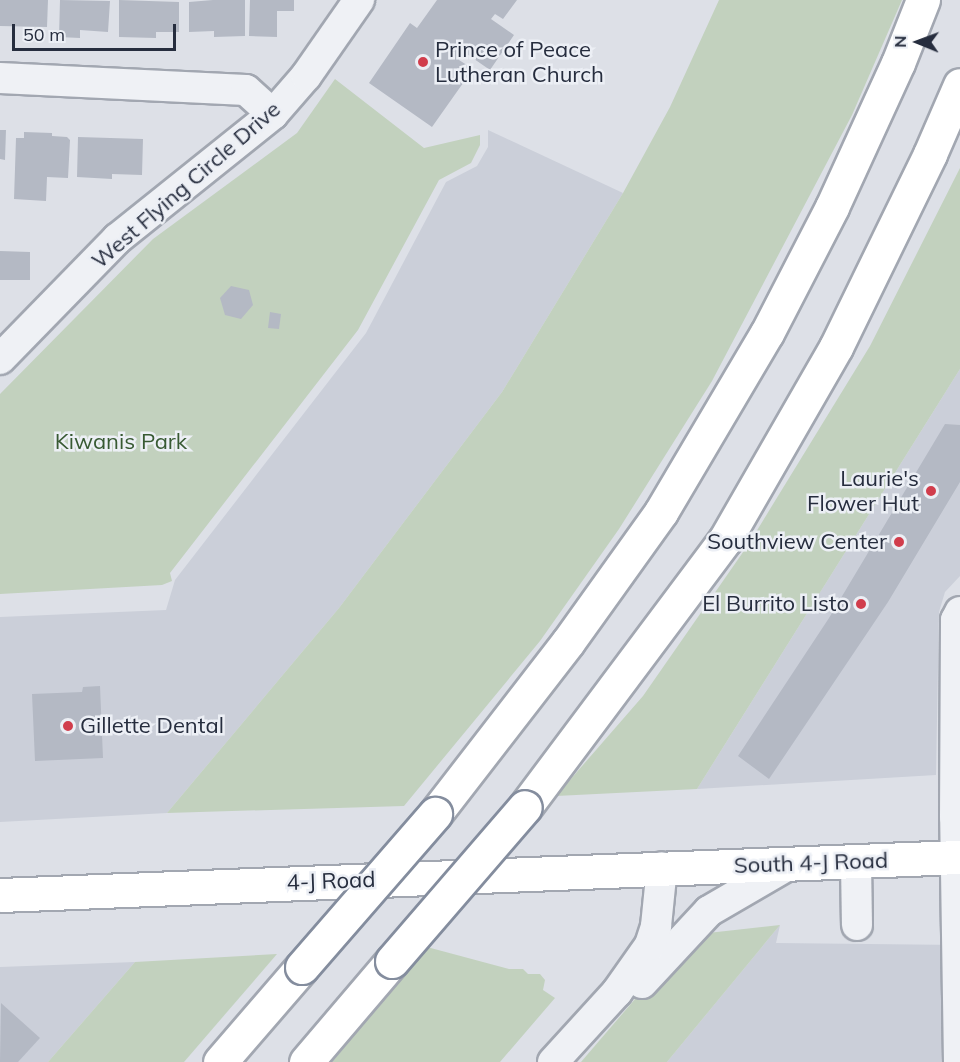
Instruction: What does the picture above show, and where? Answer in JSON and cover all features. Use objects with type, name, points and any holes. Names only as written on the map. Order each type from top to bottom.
[{"type":"main road","points":[[220,1062],[435,814],[568,642],[661,512],[767,333],[832,207],[898,63],[923,0]]},
{"type":"main road","points":[[306,1062],[525,807],[725,540],[836,347],[930,154],[960,85]]},
{"type":"main road","name":"South 4-J Road","points":[[662,867],[788,866],[958,857]]},
{"type":"main road","name":"4-J Road","points":[[0,895],[662,867]]},
{"type":"street","name":"West Flying Circle Drive","points":[[0,359],[117,239],[273,114],[306,76],[359,0]]},
{"type":"street","points":[[0,78],[246,90],[273,114]]},
{"type":"street","points":[[959,1062],[956,620],[960,612]]},
{"type":"street","points":[[856,863],[857,925]]},
{"type":"street","points":[[617,992],[641,984],[709,911],[788,866]]},
{"type":"street","points":[[553,1062],[617,992],[650,945],[656,926],[662,867]]},
{"type":"shaded area","points":[[488,130],[623,193],[502,392],[339,608],[167,813],[0,822],[0,617],[166,610],[175,580],[366,333],[446,182],[477,166],[488,147]]},
{"type":"shaded area","points":[[960,369],[960,576],[945,592],[939,612],[936,775],[697,789]]},
{"type":"shaded area","points":[[780,925],[776,943],[960,945],[960,1062],[667,1062]]},
{"type":"shaded area","points":[[135,962],[48,1062],[0,1062],[0,967]]},
{"type":"green space","points":[[719,0],[902,0],[852,115],[712,381],[619,529],[540,641],[404,806],[167,813],[339,608],[502,392],[623,193],[670,107]]},
{"type":"green space","name":"Kiwanis Park","points":[[335,79],[424,148],[480,135],[480,145],[471,163],[439,180],[358,330],[170,573],[172,581],[162,585],[0,594],[0,394],[153,239],[297,133]]},
{"type":"green space","points":[[960,168],[960,369],[697,789],[556,796],[643,696],[748,545],[870,346]]},
{"type":"green space","points":[[780,925],[667,1062],[581,1062],[690,935]]},
{"type":"green space","points":[[427,947],[509,969],[523,969],[528,974],[540,974],[545,980],[543,990],[555,998],[500,1062],[332,1062]]},
{"type":"green space","points":[[277,954],[184,1062],[48,1062],[135,962]]},
{"type":"building","points":[[0,0],[48,0],[47,27],[0,26]]},
{"type":"building","points":[[60,0],[110,1],[108,32],[80,30],[80,38],[59,37]]},
{"type":"building","points":[[119,0],[179,2],[179,32],[156,32],[156,38],[119,37]]},
{"type":"building","points":[[245,0],[245,36],[214,37],[214,31],[189,32],[189,2]]},
{"type":"building","points":[[250,0],[294,0],[294,11],[277,11],[277,37],[249,36]]},
{"type":"building","name":"Prince of Peace Lutheran Church","points":[[437,0],[517,0],[503,19],[495,14],[491,19],[514,35],[490,70],[464,52],[459,60],[473,69],[432,127],[369,83],[410,23],[417,28]]},
{"type":"building","points":[[0,130],[6,130],[5,160],[0,159]]},
{"type":"building","points":[[24,132],[52,133],[52,136],[67,137],[70,140],[68,178],[47,177],[46,201],[14,199],[16,138],[24,138]]},
{"type":"building","points":[[78,137],[143,139],[142,175],[112,174],[112,179],[77,177]]},
{"type":"building","points":[[0,251],[30,252],[30,280],[0,280]]},
{"type":"building","points":[[231,286],[249,290],[253,305],[241,319],[225,315],[220,298]]},
{"type":"building","points":[[270,312],[281,314],[279,329],[268,328]]},
{"type":"building","name":"Southview Center","points":[[945,424],[960,425],[960,482],[888,602],[769,779],[738,756],[829,618]]},
{"type":"building","name":"Gillette Dental","points":[[100,686],[103,758],[35,761],[32,694],[82,692],[83,687]]},
{"type":"building","points":[[1,1003],[40,1038],[18,1062],[0,1062]]},
{"type":"place","name":"Prince of Peace Lutheran Church","points":[[423,62]]},
{"type":"place","name":"Laurie's Flower Hut","points":[[931,491]]},
{"type":"place","name":"Southview Center","points":[[899,542]]},
{"type":"place","name":"El Burrito Listo","points":[[861,604]]},
{"type":"place","name":"Gillette Dental","points":[[68,726]]}]
